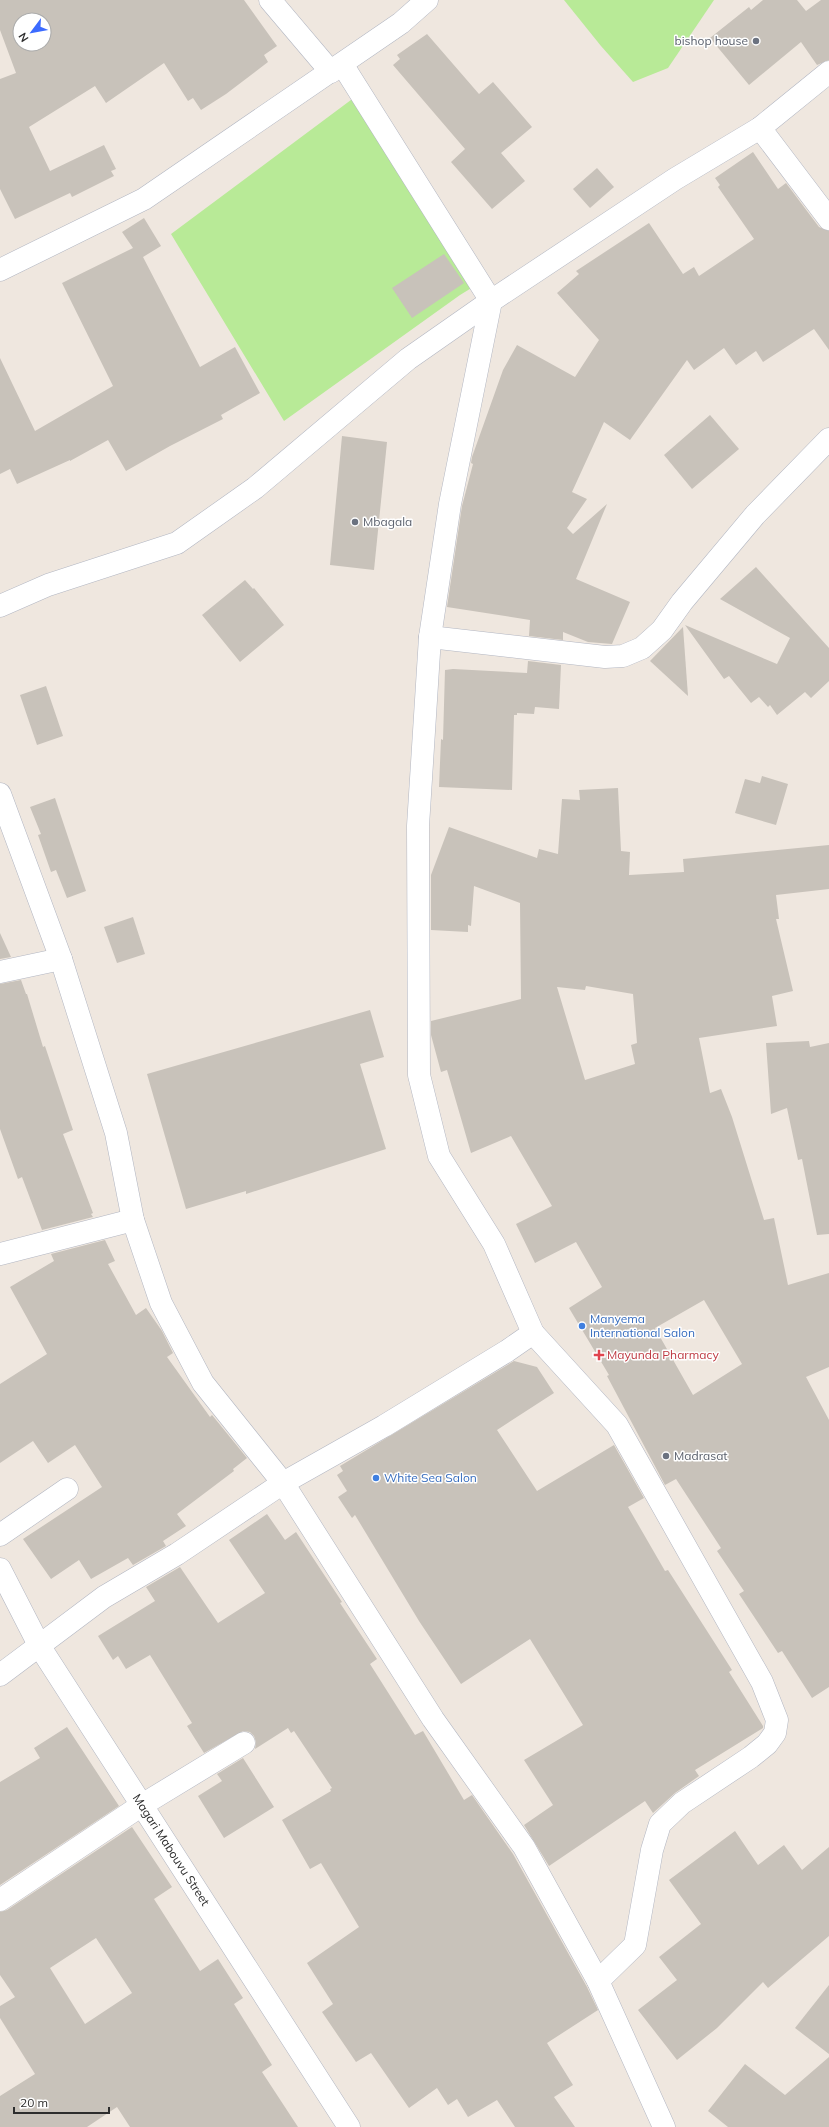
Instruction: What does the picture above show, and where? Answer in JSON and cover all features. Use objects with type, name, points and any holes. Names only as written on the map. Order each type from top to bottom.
[{"type":"street","points":[[270,0],[337,68],[491,301],[450,504],[430,637],[418,826],[419,1075],[439,1156],[494,1244],[533,1333],[617,1425],[762,1682],[777,1720],[775,1733],[767,1744],[751,1757],[682,1803],[660,1824],[652,1850],[635,1945],[598,1981]]},
{"type":"street","points":[[0,270],[144,198],[402,23],[427,0]]},
{"type":"street","points":[[0,606],[48,585],[177,543],[255,488],[408,359],[491,301],[675,179],[760,128],[829,72]]},
{"type":"street","points":[[760,128],[829,219]]},
{"type":"street","points":[[430,637],[606,657],[623,656],[642,648],[662,630],[682,602],[755,515],[829,439]]},
{"type":"street","points":[[0,794],[61,959],[116,1134],[133,1220],[161,1304],[203,1384],[283,1483],[434,1719],[524,1847],[598,1981],[664,2127]]},
{"type":"street","points":[[0,972],[61,959]]},
{"type":"street","points":[[0,1254],[133,1220]]},
{"type":"street","points":[[0,1675],[40,1647],[104,1597],[177,1554],[283,1483],[384,1426],[508,1351],[533,1333]]},
{"type":"street","points":[[0,1535],[67,1489]]},
{"type":"street","name":"Magari Mabouvu Street","points":[[0,1569],[40,1647],[349,2127]]},
{"type":"street","points":[[0,1900],[142,1805],[244,1743]]},
{"type":"green space","points":[[564,0],[714,0],[668,68],[633,82],[601,46]]},
{"type":"green space","points":[[363,91],[478,284],[460,295],[284,421],[171,234]]},
{"type":"building","points":[[0,0],[244,0],[277,46],[264,55],[268,62],[226,94],[201,110],[193,98],[188,101],[164,63],[106,103],[95,86],[29,127],[50,171],[104,145],[116,169],[111,171],[114,176],[72,197],[70,193],[15,219],[0,189],[0,79],[16,73],[0,30]]},
{"type":"building","points":[[763,0],[797,0],[806,11],[821,0],[829,0],[829,60],[817,65],[801,42],[749,85],[710,38],[749,7],[751,10]]},
{"type":"building","points":[[427,34],[479,94],[493,82],[532,127],[501,153],[525,181],[492,209],[451,162],[465,149],[393,65],[400,59],[397,55]]},
{"type":"building","points":[[753,152],[778,189],[786,183],[819,227],[829,231],[829,350],[814,329],[763,362],[756,351],[736,365],[724,348],[694,370],[687,360],[630,440],[604,422],[572,492],[587,499],[567,528],[573,534],[607,504],[576,579],[630,602],[612,644],[588,642],[563,632],[563,640],[529,636],[530,620],[447,607],[462,506],[473,464],[471,463],[472,457],[503,370],[517,345],[575,377],[599,340],[557,293],[579,274],[576,271],[649,223],[683,274],[694,267],[699,276],[754,239],[718,187],[720,185],[715,178]]},
{"type":"building","points":[[597,168],[614,187],[590,208],[573,189]]},
{"type":"building","points":[[144,218],[161,246],[143,257],[200,367],[235,347],[260,393],[221,415],[223,419],[170,446],[126,471],[108,440],[70,461],[17,484],[10,469],[0,474],[0,358],[35,431],[113,386],[62,283],[133,248],[122,232]]},
{"type":"building","points":[[444,254],[464,283],[412,318],[392,288]]},
{"type":"building","points":[[710,415],[739,449],[692,489],[664,455]]},
{"type":"building","points":[[342,436],[387,442],[374,570],[330,565]]},
{"type":"building","points":[[756,567],[829,648],[829,681],[811,698],[805,692],[777,715],[770,705],[768,707],[759,697],[751,703],[729,676],[724,679],[685,625],[777,664],[790,638],[720,599]]},
{"type":"building","points":[[245,580],[253,589],[254,588],[284,625],[240,662],[202,615]]},
{"type":"building","points":[[683,627],[688,696],[650,661]]},
{"type":"building","points":[[528,661],[561,665],[559,709],[535,707],[534,714],[517,713],[517,715],[514,715],[512,790],[439,787],[441,739],[443,740],[445,670],[453,669],[527,673]]},
{"type":"building","points":[[46,686],[63,736],[37,745],[20,695]]},
{"type":"building","points":[[762,776],[788,784],[776,825],[735,813],[745,779],[760,783]]},
{"type":"building","points":[[618,788],[621,851],[630,852],[629,875],[684,872],[683,859],[829,845],[829,889],[776,895],[779,919],[776,919],[793,991],[772,996],[777,1026],[699,1038],[710,1093],[721,1089],[732,1117],[764,1220],[774,1218],[788,1285],[829,1273],[829,1367],[806,1377],[829,1420],[829,1687],[812,1698],[782,1651],[778,1653],[739,1594],[744,1591],[717,1551],[721,1548],[676,1479],[665,1485],[607,1376],[609,1375],[569,1308],[602,1287],[576,1242],[535,1263],[516,1224],[552,1206],[511,1136],[471,1153],[447,1070],[441,1072],[431,1035],[431,1021],[521,999],[520,903],[474,886],[471,926],[468,925],[468,932],[431,930],[431,875],[449,827],[537,858],[539,849],[558,854],[562,799],[580,800],[579,790]],"holes":[[[586,986],[633,994],[637,1043],[631,1045],[635,1064],[585,1080],[557,987],[585,990]],[[704,1300],[742,1364],[693,1395],[655,1328]]]},
{"type":"building","points":[[55,798],[86,891],[67,898],[56,870],[51,872],[38,835],[41,834],[30,807]]},
{"type":"building","points":[[133,917],[145,954],[117,963],[104,927]]},
{"type":"building","points":[[0,933],[11,957],[0,959]]},
{"type":"building","points":[[21,980],[73,1130],[63,1134],[93,1213],[91,1214],[93,1217],[42,1230],[22,1177],[18,1179],[0,1129],[0,984]]},
{"type":"building","points":[[370,1010],[384,1057],[360,1064],[386,1149],[246,1194],[246,1191],[186,1209],[147,1074]]},
{"type":"building","points":[[809,1041],[810,1047],[829,1043],[829,1234],[817,1235],[802,1159],[798,1160],[787,1108],[771,1114],[766,1043]]},
{"type":"building","points":[[105,1240],[115,1261],[108,1264],[136,1315],[146,1308],[162,1331],[173,1353],[167,1357],[210,1417],[212,1415],[247,1458],[233,1469],[234,1471],[177,1514],[186,1526],[163,1541],[166,1546],[133,1565],[128,1558],[91,1579],[79,1560],[51,1579],[23,1539],[102,1487],[75,1445],[48,1463],[33,1441],[0,1463],[0,1384],[47,1354],[10,1287],[54,1261],[51,1254]]},
{"type":"building","points":[[514,1361],[537,1367],[554,1393],[497,1430],[537,1491],[614,1445],[644,1498],[628,1507],[665,1571],[668,1570],[732,1670],[729,1672],[763,1726],[763,1728],[695,1770],[699,1776],[675,1793],[653,1813],[645,1801],[549,1866],[524,1825],[553,1805],[524,1760],[583,1725],[530,1639],[461,1684],[419,1621],[355,1515],[352,1518],[338,1497],[347,1491],[337,1475],[343,1471],[340,1466]]},
{"type":"building","points":[[267,1514],[285,1540],[296,1532],[377,1659],[370,1664],[415,1735],[423,1731],[464,1800],[472,1795],[513,1854],[587,1987],[598,2010],[547,2043],[573,2085],[554,2097],[575,2127],[515,2127],[497,2100],[468,2117],[457,2099],[448,2105],[437,2088],[409,2108],[371,2053],[356,2062],[322,2012],[333,2004],[307,1963],[359,1927],[321,1863],[310,1869],[282,1820],[331,1791],[330,1789],[332,1788],[294,1731],[291,1733],[288,1728],[255,1749],[256,1742],[254,1736],[250,1732],[243,1731],[204,1753],[187,1726],[192,1723],[150,1655],[126,1669],[118,1656],[113,1660],[98,1636],[155,1601],[146,1587],[180,1567],[218,1623],[265,1593],[229,1540]]},
{"type":"building","points":[[67,1727],[119,1806],[0,1885],[0,1782],[40,1758],[34,1748]]},
{"type":"building","points":[[243,1758],[274,1807],[224,1838],[198,1796],[222,1781],[217,1774]]},
{"type":"building","points":[[132,1827],[172,1887],[154,1899],[200,1971],[218,1959],[243,1998],[234,2004],[272,2065],[262,2072],[298,2127],[130,2127],[117,2107],[87,2127],[0,2127],[0,2096],[35,2074],[0,2018],[0,2006],[15,1997],[0,1975],[0,1912],[7,1910]],"holes":[[[96,1938],[132,1993],[85,2024],[50,1968]]]},
{"type":"building","points":[[735,1831],[758,1865],[784,1845],[802,1870],[829,1847],[829,1936],[768,1988],[763,1982],[717,2028],[677,2060],[638,2010],[677,1980],[659,1957],[701,1924],[669,1880]]},
{"type":"building","points":[[829,1985],[829,2054],[795,2028]]},
{"type":"building","points":[[829,2057],[829,2127],[728,2127],[708,2111],[745,2064],[785,2095]]},
{"type":"place","name":"bishop house","points":[[756,41]]},
{"type":"place","name":"Mbagala","points":[[355,522]]},
{"type":"place","name":"Manyema International Salon","points":[[582,1326]]},
{"type":"place","name":"Mayunda Pharmacy","points":[[599,1355]]},
{"type":"place","name":"Madrasat","points":[[666,1456]]},
{"type":"place","name":"White Sea Salon","points":[[376,1478]]}]
